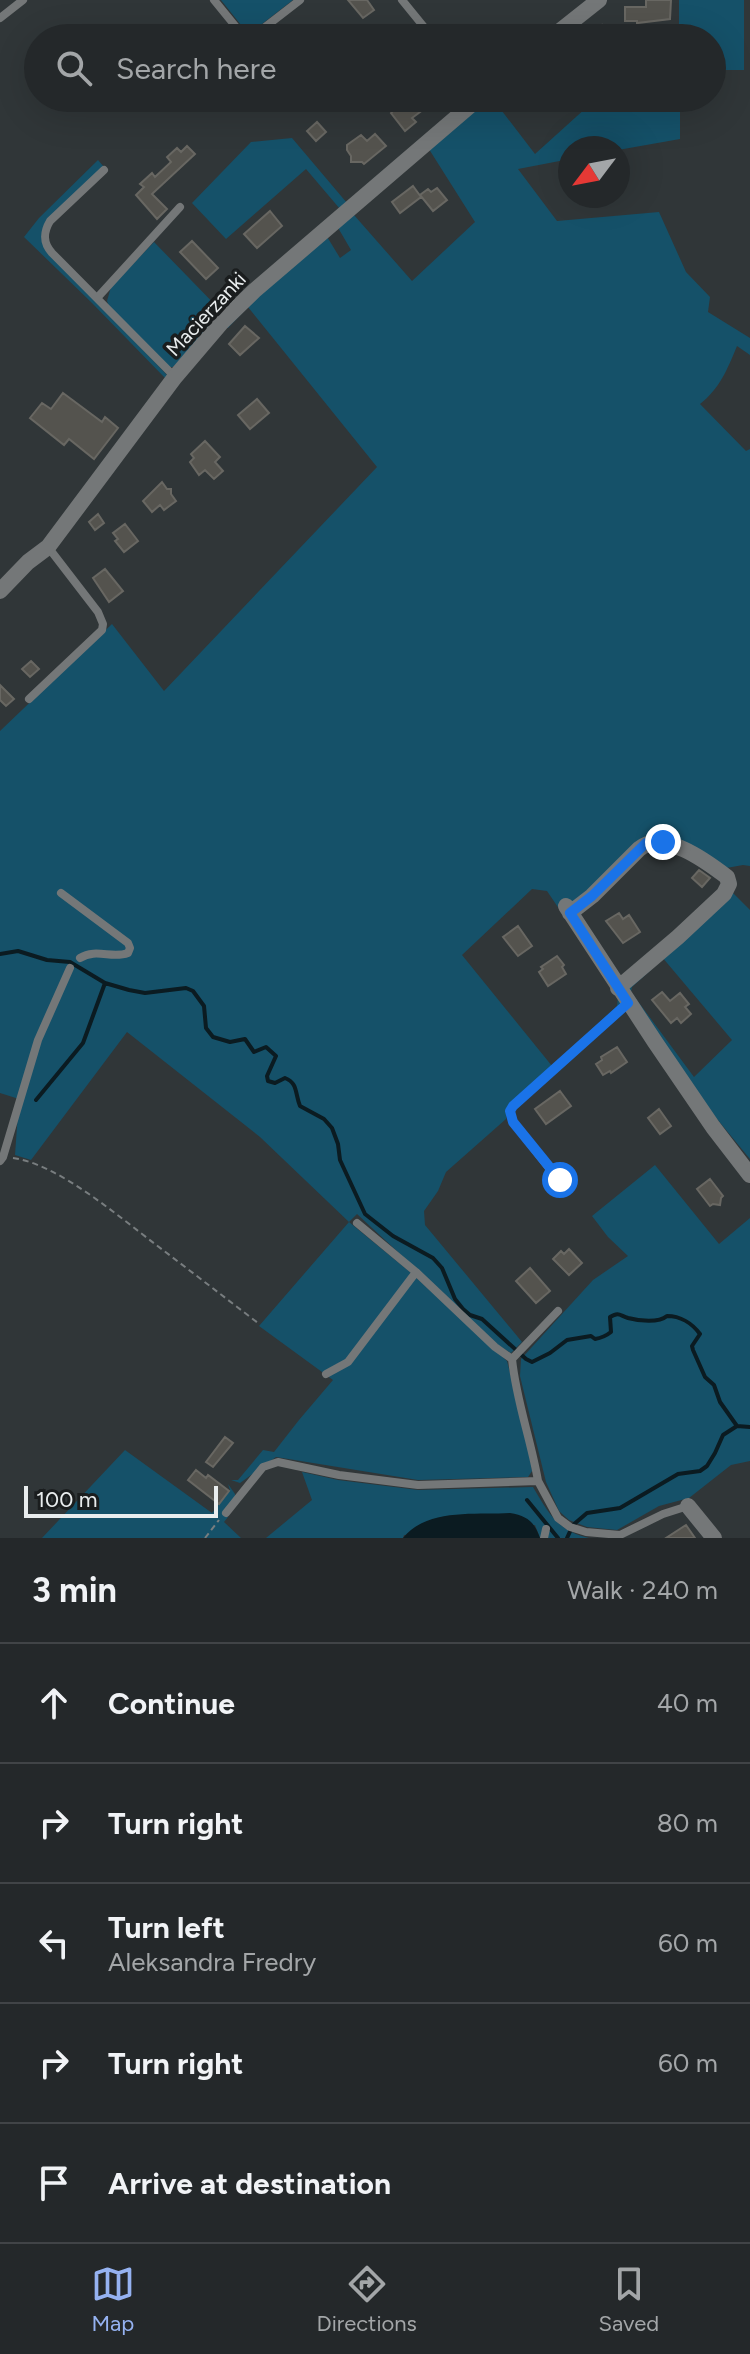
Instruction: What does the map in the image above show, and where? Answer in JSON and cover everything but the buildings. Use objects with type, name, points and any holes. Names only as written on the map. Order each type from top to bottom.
[{"type":"street","points":[[569,24],[599,0]]},
{"type":"street","name":"Macierzanki","points":[[0,591],[28,562],[48,547],[175,377],[221,323],[254,291],[463,112]]},
{"type":"street","points":[[618,988],[724,894],[729,884],[727,877],[677,847],[653,841],[639,849],[592,896],[568,909],[618,988],[628,1003],[713,1127],[750,1175]]},
{"type":"street","points":[[688,1506],[714,1538]]},
{"type":"lane","points":[[0,18],[23,0]]},
{"type":"lane","points":[[214,0],[234,24]]},
{"type":"lane","points":[[269,24],[300,0]]},
{"type":"lane","points":[[402,0],[422,24]]},
{"type":"lane","points":[[104,170],[50,221],[45,232],[48,247],[175,377]]},
{"type":"lane","points":[[97,298],[180,207]]},
{"type":"lane","points":[[29,699],[102,630],[103,624],[98,612],[48,547]]},
{"type":"lane","points":[[61,893],[128,943],[130,948],[128,953],[122,955],[95,952],[80,958]]},
{"type":"lane","points":[[2,1159],[38,1040],[70,968]]},
{"type":"lane","points":[[563,1186],[513,1122],[510,1111],[628,1003]]},
{"type":"lane","points":[[357,1223],[416,1272],[495,1347],[514,1356]]},
{"type":"lane","points":[[326,1374],[348,1362],[416,1272]]},
{"type":"lane","points":[[558,1311],[514,1356],[514,1376],[550,1527],[620,1535],[663,1514],[688,1506]]},
{"type":"lane","points":[[226,1513],[263,1467],[278,1462],[339,1475],[418,1485],[538,1481]]},
{"type":"path","points":[[2,1159],[31,1162],[65,1179],[131,1225],[258,1323]]},
{"type":"path","points":[[205,1538],[226,1513]]},
{"type":"shaded area","points":[[221,0],[293,0],[262,24],[240,24]]},
{"type":"shaded area","points":[[679,0],[744,0],[744,70],[726,70],[726,24],[679,24]]},
{"type":"shaded area","points":[[468,112],[503,112],[535,154],[582,112],[680,112],[680,139],[630,148],[630,136],[558,136],[558,161],[518,169],[557,221],[659,212],[686,272],[710,297],[708,312],[750,338],[750,355],[737,346],[718,385],[700,404],[746,451],[750,449],[750,866],[721,869],[664,839],[579,901],[585,947],[547,891],[532,889],[462,955],[552,1066],[617,1006],[618,997],[621,1002],[619,1007],[507,1109],[506,1119],[446,1172],[424,1211],[425,1225],[522,1342],[511,1353],[498,1345],[357,1214],[349,1222],[260,1137],[127,1032],[31,1160],[15,1155],[19,1099],[0,1093],[0,731],[112,624],[164,691],[377,467],[248,307],[228,328],[223,326],[326,235],[340,258],[351,250],[337,226],[354,215],[412,281],[475,222],[427,146]]},
{"type":"shaded area","points":[[292,138],[347,203],[340,209],[306,169],[226,239],[192,203],[251,142]]},
{"type":"shaded area","points":[[98,160],[104,167],[49,219],[42,237],[95,300],[168,376],[166,379],[24,237]]},
{"type":"shaded area","points":[[154,242],[225,315],[173,367],[168,367],[107,301],[111,287]]},
{"type":"shaded area","points":[[733,893],[750,910],[750,1159],[698,1096],[626,992],[628,986],[648,967],[652,969],[632,987],[631,992],[694,1077],[732,1040],[662,957]]},
{"type":"shaded area","points":[[655,1165],[719,1244],[750,1218],[750,1461],[731,1465],[689,1498],[659,1506],[617,1530],[587,1527],[569,1520],[559,1511],[546,1482],[520,1376],[521,1359],[593,1280],[628,1256],[592,1216]]},
{"type":"shaded area","points":[[349,1222],[410,1272],[507,1361],[528,1443],[532,1471],[528,1477],[418,1480],[276,1457],[240,1483],[231,1480],[238,1480],[263,1450],[274,1452],[333,1380],[259,1326]]},
{"type":"shaded area","points":[[125,1450],[212,1513],[230,1490],[228,1484],[235,1498],[223,1513],[228,1517],[224,1522],[241,1538],[42,1538]]},
{"type":"shaded area","points":[[302,1472],[418,1490],[533,1487],[555,1520],[569,1531],[589,1538],[540,1538],[535,1525],[404,1535],[403,1538],[266,1538],[312,1500]]},
{"type":"shaded area","points":[[510,1513],[529,1520],[540,1538],[403,1538],[413,1528],[438,1517]]},
{"type":"waterway","points":[[0,954],[18,951],[47,960],[70,962],[105,983],[129,990],[145,993],[186,988],[193,991],[204,1006],[206,1028],[213,1037],[230,1042],[245,1039],[254,1052],[266,1047],[276,1056],[267,1076],[268,1081],[289,1080],[300,1106],[324,1119],[332,1128],[340,1160],[365,1214],[393,1236],[433,1258],[442,1268],[455,1299],[470,1315],[482,1319],[532,1362],[567,1340],[591,1336],[595,1339],[607,1335],[611,1332],[610,1317],[615,1315],[643,1321],[667,1316],[681,1319],[700,1334],[692,1346],[693,1350],[705,1377],[714,1385],[720,1402],[737,1426]]},
{"type":"waterway","points":[[36,1100],[83,1043],[105,983]]},
{"type":"waterway","points":[[567,1538],[573,1525],[587,1513],[620,1508],[678,1474],[700,1471],[707,1466],[723,1435],[737,1426],[750,1427]]},
{"type":"waterway","points":[[527,1500],[558,1538]]},
{"type":"route","points":[[560,1180],[513,1122],[510,1111],[628,1003],[570,913],[592,896],[646,843],[663,842]]}]
